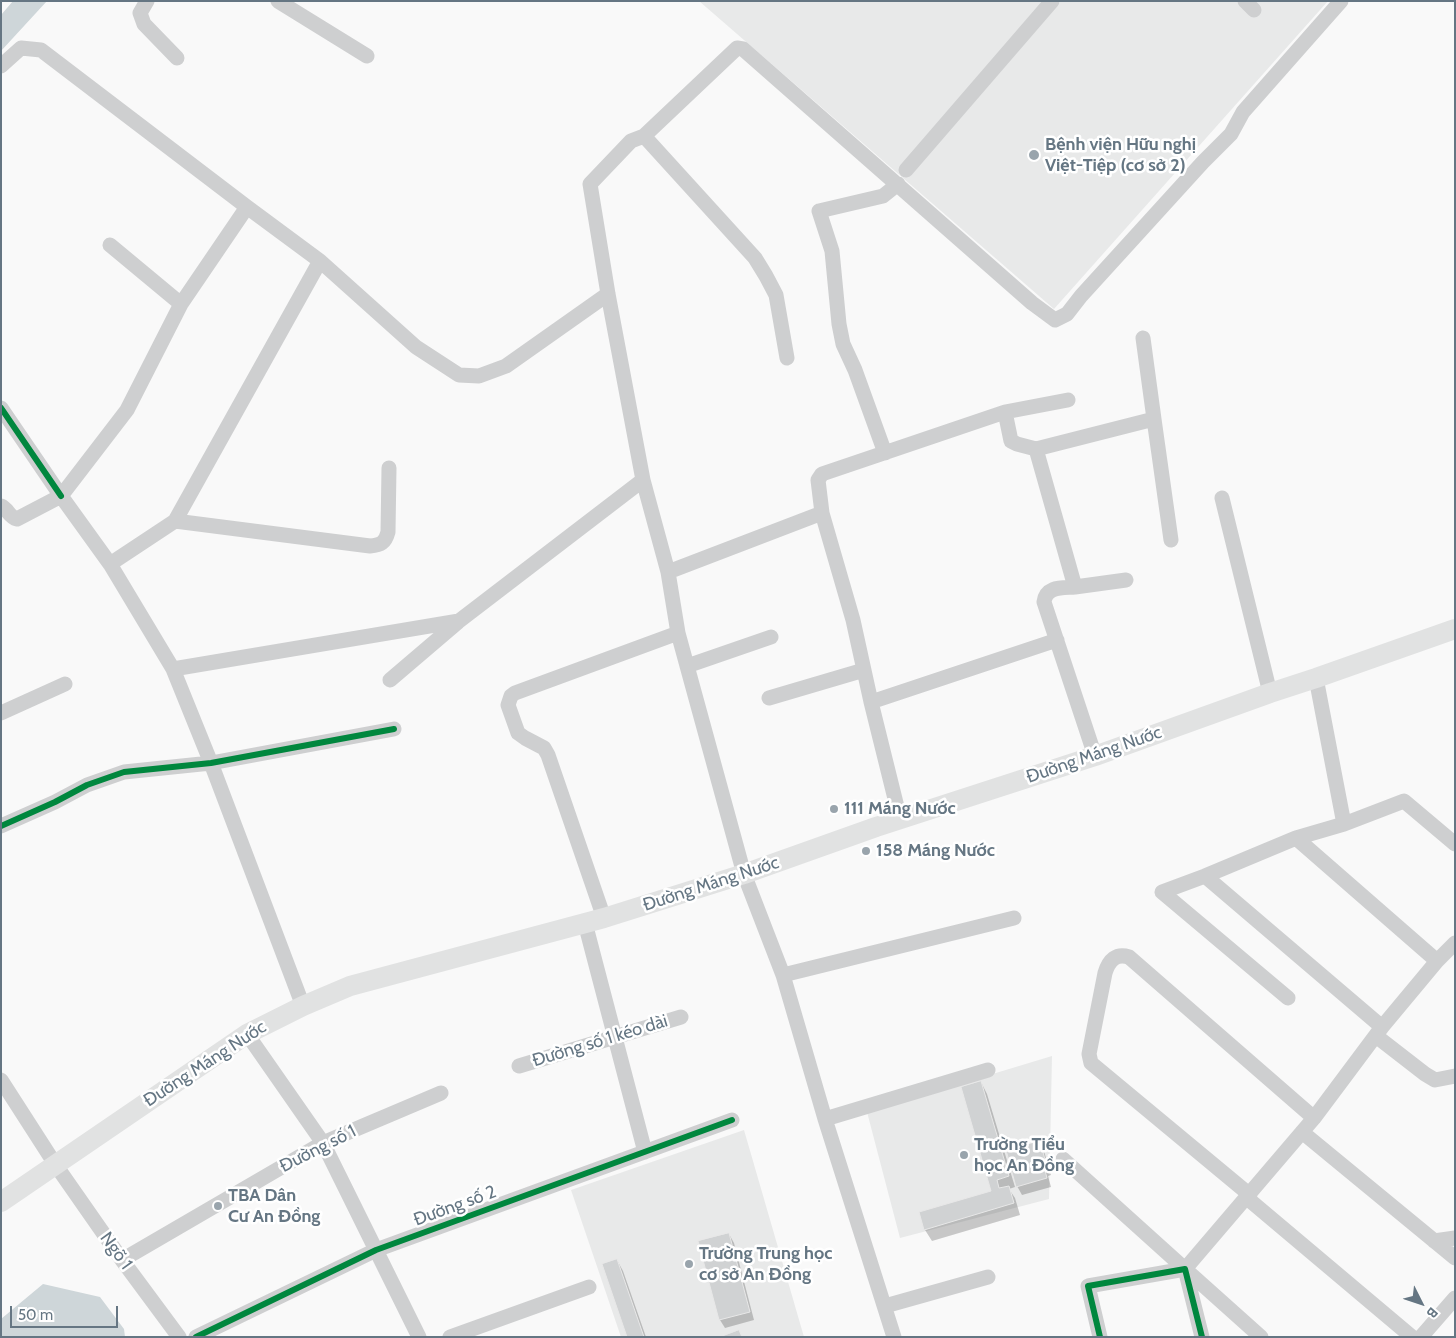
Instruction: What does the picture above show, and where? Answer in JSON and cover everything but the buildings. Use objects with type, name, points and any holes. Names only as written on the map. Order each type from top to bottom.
[{"type":"main road","name":"Đường Máng Nước","points":[[1,1202],[247,1034],[303,1006],[350,986],[594,921],[744,874],[900,819],[1095,756],[1455,629]]},
{"type":"street","points":[[147,1],[140,13],[144,24],[177,58]]},
{"type":"street","points":[[278,1],[367,56]]},
{"type":"street","points":[[906,170],[1052,1]]},
{"type":"street","points":[[894,1337],[825,1120],[782,976],[744,874],[678,633],[668,572],[643,480],[608,294],[590,184],[631,141],[644,136],[737,48],[744,49],[1032,303],[1055,320],[1066,314],[1231,134],[1243,112],[1341,1]]},
{"type":"street","points":[[1,66],[21,48],[41,50],[247,208],[320,261],[416,347],[459,375],[479,376],[506,366],[608,294]]},
{"type":"street","points":[[644,136],[755,258],[776,295],[787,358]]},
{"type":"street","points":[[885,453],[855,370],[843,344],[839,324],[832,251],[819,211],[883,196],[898,184]]},
{"type":"street","points":[[1,506],[17,519],[61,496],[127,410],[181,304],[247,208]]},
{"type":"street","points":[[110,245],[181,304]]},
{"type":"street","points":[[110,564],[175,521],[320,261]]},
{"type":"street","points":[[1143,338],[1171,540]]},
{"type":"street","points":[[900,819],[853,620],[822,513],[818,480],[822,474],[1005,412],[1068,400]]},
{"type":"street","points":[[1,408],[110,564],[172,669],[211,763],[303,1006]]},
{"type":"street","points":[[1005,412],[1011,441],[1036,450],[1154,418]]},
{"type":"street","points":[[1036,450],[1075,587]]},
{"type":"street","points":[[175,521],[370,546],[380,545],[385,541],[388,532],[389,468]]},
{"type":"street","points":[[390,680],[459,621],[643,480]]},
{"type":"street","points":[[1222,498],[1270,693]]},
{"type":"street","points":[[668,572],[822,513]]},
{"type":"street","points":[[1095,756],[1044,602],[1044,597],[1054,589],[1126,580]]},
{"type":"street","points":[[172,669],[459,621]]},
{"type":"street","points":[[645,1152],[614,1037],[594,921],[548,755],[544,748],[518,733],[508,705],[509,700],[515,693],[678,633]]},
{"type":"street","points":[[687,666],[771,637]]},
{"type":"street","points":[[871,702],[1057,640]]},
{"type":"street","points":[[769,698],[864,670]]},
{"type":"street","points":[[1316,678],[1344,824]]},
{"type":"street","points":[[1,714],[65,684]]},
{"type":"street","points":[[1,826],[55,802],[87,785],[124,772],[211,763],[394,729]]},
{"type":"street","points":[[1288,998],[1162,892],[1296,838],[1344,824],[1404,801],[1455,844]]},
{"type":"street","points":[[1296,838],[1437,961]]},
{"type":"street","points":[[1205,876],[1425,1074],[1436,1080],[1455,1076]]},
{"type":"street","points":[[782,976],[1014,918]]},
{"type":"street","points":[[1100,1337],[1088,1286],[1185,1269],[1314,1118],[1379,1031],[1437,961],[1455,943]]},
{"type":"street","points":[[1314,1118],[1129,957],[1123,955],[1112,959],[1105,973],[1089,1054],[1091,1063],[1412,1337]]},
{"type":"street","name":"Đường số 1 kéo dài","points":[[519,1066],[681,1017]]},
{"type":"street","points":[[247,1034],[323,1143],[419,1337]]},
{"type":"street","points":[[825,1120],[988,1070]]},
{"type":"street","name":"Ngõ 1","points":[[1,1080],[55,1164],[179,1337]]},
{"type":"street","name":"Đường số 1","points":[[122,1260],[323,1143],[441,1093]]},
{"type":"street","name":"Đường số 2","points":[[196,1337],[376,1250],[732,1120]]},
{"type":"street","points":[[1302,1132],[1455,1258]]},
{"type":"street","points":[[1063,1159],[1261,1337]]},
{"type":"street","points":[[1434,1241],[1455,1238]]},
{"type":"street","points":[[1185,1269],[1202,1337]]},
{"type":"street","points":[[885,1306],[988,1278]]},
{"type":"street","points":[[450,1337],[589,1288]]},
{"type":"street","points":[[1421,1337],[1455,1298]]},
{"type":"shaded area","points":[[13,1],[47,1],[1,51],[1,15]]},
{"type":"shaded area","name":"Bệnh viện Hữu nghị Việt-Tiệp (cơ sở 2)","points":[[699,1],[1328,1],[1054,309]]},
{"type":"shaded area","name":"Trường Tiểu học An Đồng","points":[[1052,1056],[1049,1199],[900,1238],[867,1112]]},
{"type":"shaded area","name":"Trường Trung học cơ sở An Đồng","points":[[744,1130],[804,1337],[621,1337],[571,1190]]},
{"type":"shaded area","points":[[43,1284],[100,1297],[124,1329],[125,1337],[1,1337],[1,1319]]},
{"type":"cycle path","points":[[1,408],[61,496]]},
{"type":"cycle path","points":[[1,826],[55,802],[87,785],[124,772],[211,763],[394,729]]},
{"type":"cycle path","points":[[196,1337],[376,1250],[732,1120]]},
{"type":"cycle path","points":[[1100,1337],[1088,1286],[1185,1269],[1202,1337]]},
{"type":"place","name":"Bệnh viện Hữu nghị Việt-Tiệp (cơ sở 2)","points":[[1034,155]]},
{"type":"place","name":"111 Máng Nước","points":[[834,809]]},
{"type":"place","name":"158 Máng Nước","points":[[866,851]]},
{"type":"place","name":"Trường Tiểu học An Đồng","points":[[964,1155]]},
{"type":"place","name":"TBA Dân Cư An Đồng","points":[[218,1206]]},
{"type":"place","name":"Trường Trung học cơ sở An Đồng","points":[[689,1264]]}]
